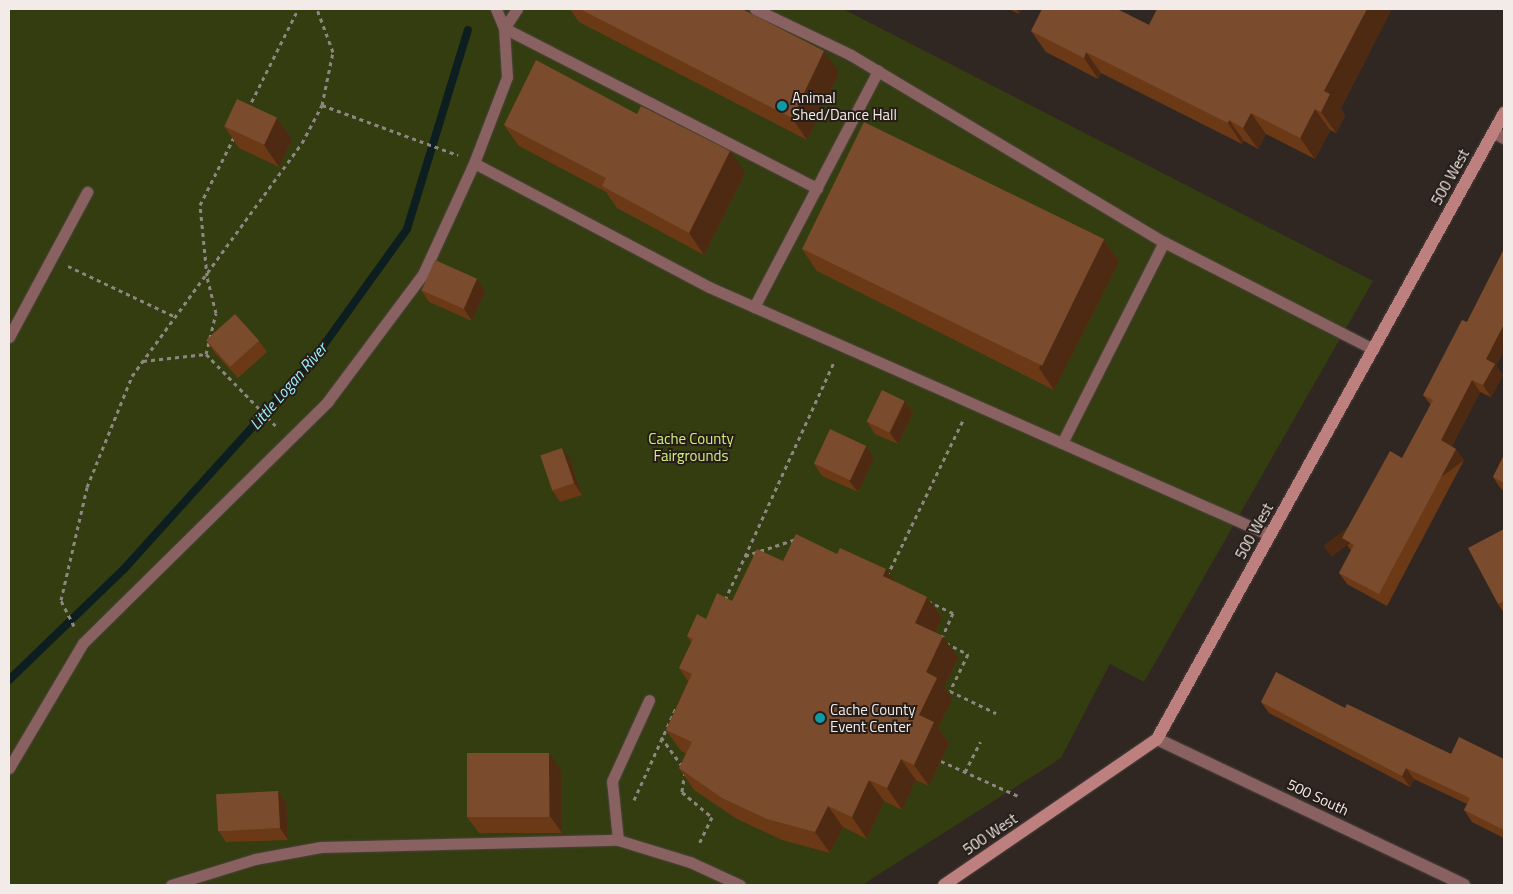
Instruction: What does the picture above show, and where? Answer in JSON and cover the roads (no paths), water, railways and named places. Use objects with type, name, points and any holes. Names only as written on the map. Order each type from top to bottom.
[{"type":"street","name":"500 West","points":[[944,885],[1157,739],[1373,349],[1499,135],[1504,113]]},
{"type":"street","name":"500 South","points":[[1157,739],[1464,885]]},
{"type":"lane","points":[[9,768],[83,643],[328,401],[423,274],[474,163],[507,77],[504,28],[496,9]]},
{"type":"lane","points":[[504,28],[517,9]]},
{"type":"lane","points":[[755,9],[878,71],[1164,242],[1373,349]]},
{"type":"lane","points":[[504,28],[817,188]]},
{"type":"lane","points":[[754,307],[878,71]]},
{"type":"lane","points":[[474,163],[709,287],[1270,535]]},
{"type":"lane","points":[[9,337],[53,259],[87,192]]},
{"type":"lane","points":[[1062,443],[1164,242]]},
{"type":"lane","points":[[618,840],[612,780],[649,700]]},
{"type":"lane","points":[[172,885],[255,858],[321,847],[618,840],[690,862],[740,885]]},
{"type":"waterway","name":"Little Logan River","points":[[9,680],[124,569],[313,360],[407,229],[468,30]]},
{"type":"place","name":"Animal Shed/Dance Hall","points":[[782,106]]},
{"type":"place","name":"Cache County Event Center","points":[[820,718]]},
{"type":"park label","name":"Cache County Fairgrounds","points":[[691,446]]}]
